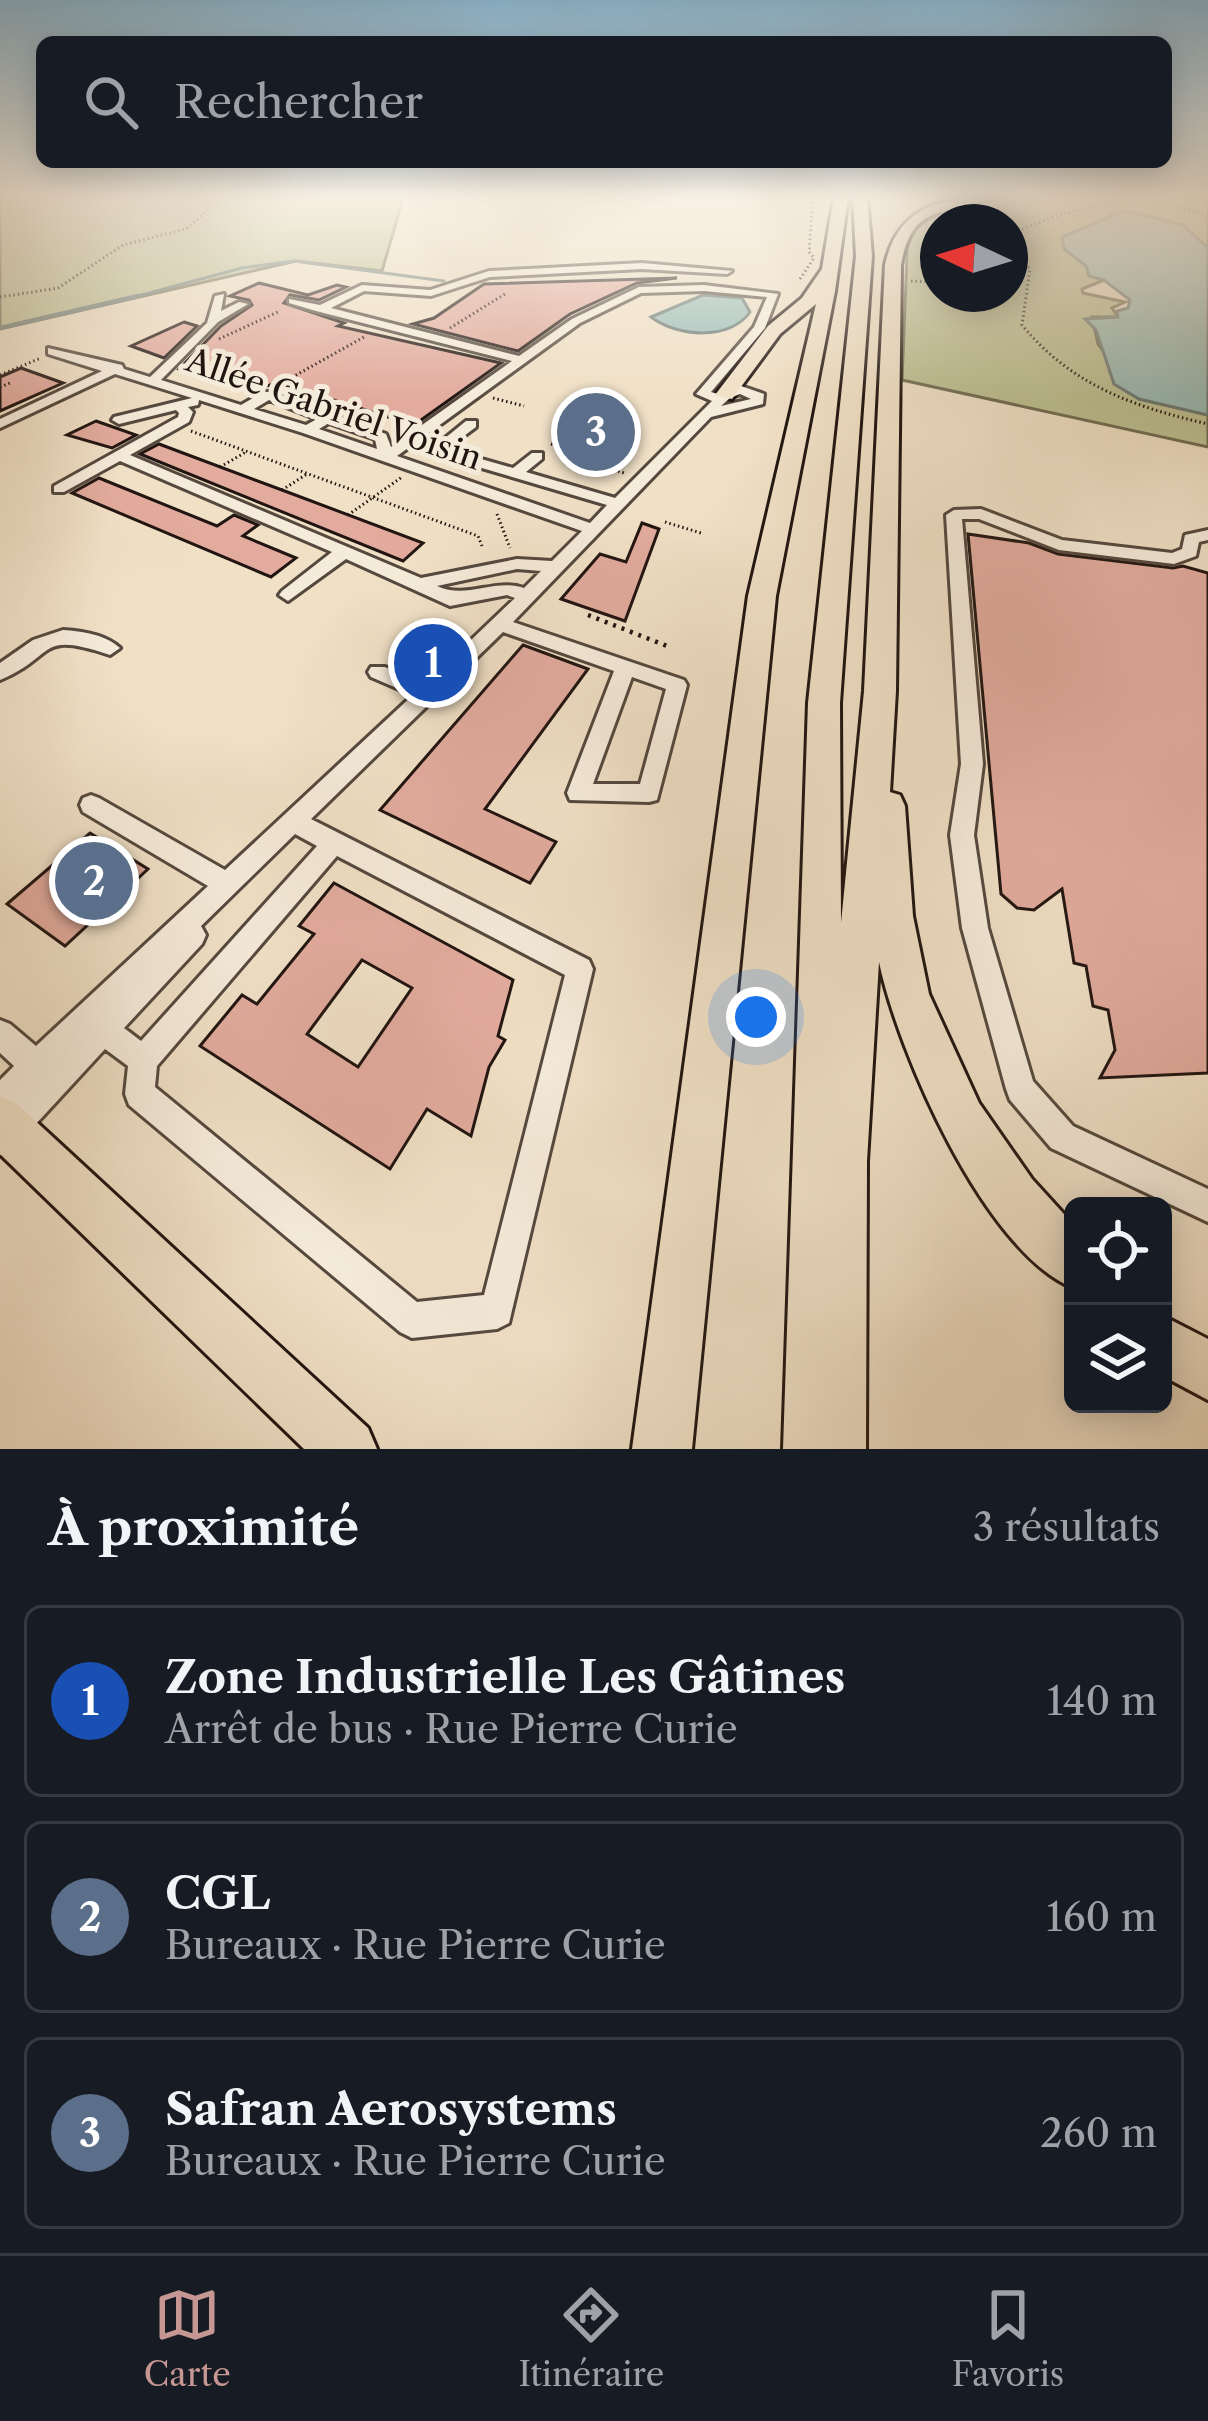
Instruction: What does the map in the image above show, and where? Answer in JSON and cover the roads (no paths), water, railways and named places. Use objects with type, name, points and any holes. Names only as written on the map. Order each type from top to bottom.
[{"type":"highway","points":[[662,1449],[762,596],[832,265]]},
{"type":"highway","points":[[813,1449],[824,703],[863,265]]},
{"type":"highway","points":[[892,265],[893,272]]},
{"type":"highway","points":[[836,1449],[842,1161],[880,691],[894,265]]},
{"type":"highway","points":[[723,397],[774,330],[809,301],[821,275],[831,269]]},
{"type":"highway","points":[[880,691],[886,736],[889,883],[898,956],[918,1029],[988,1166],[1064,1253]]},
{"type":"highway","points":[[2,1123],[347,1449]]},
{"type":"highway","points":[[1172,1349],[1208,1371]]},
{"type":"street","points":[[320,309],[362,288],[431,292],[489,274],[642,266],[727,271]]},
{"type":"street","points":[[244,409],[268,395],[382,437],[386,457],[576,321],[639,290],[704,288],[773,294],[759,328],[703,394],[723,397]]},
{"type":"street","points":[[212,322],[220,296]]},
{"type":"street","points":[[295,302],[521,360]]},
{"type":"street","points":[[154,380],[212,322],[243,304]]},
{"type":"street","name":"Allée Gabriel Voisin","points":[[55,351],[308,430],[595,530]]},
{"type":"street","points":[[0,424],[62,390],[118,368]]},
{"type":"street","points":[[119,456],[450,600],[518,592],[557,567],[723,397],[741,390],[759,397],[707,414]]},
{"type":"street","points":[[119,420],[180,407],[204,396]]},
{"type":"street","points":[[59,489],[174,425],[186,412],[180,407]]},
{"type":"street","points":[[308,430],[328,418]]},
{"type":"street","points":[[471,424],[446,443],[446,453],[619,504]]},
{"type":"street","points":[[517,472],[540,449]]},
{"type":"street","points":[[1208,535],[1191,539],[1190,552],[1174,560],[1059,544],[981,514],[954,515],[972,764],[962,835],[975,928],[1022,1089],[1062,1137],[1145,1180],[1208,1205]]},
{"type":"street","points":[[273,546],[295,530]]},
{"type":"street","points":[[288,595],[341,553]]},
{"type":"street","points":[[419,584],[510,566],[557,567]]},
{"type":"street","points":[[97,1024],[228,884],[500,624],[518,592],[510,566]]},
{"type":"street","points":[[287,570],[309,578]]},
{"type":"street","points":[[500,624],[626,666],[677,685],[649,793],[578,793],[626,666]]},
{"type":"street","points":[[0,673],[56,634],[80,634],[110,648]]},
{"type":"street","points":[[377,672],[427,693]]},
{"type":"street","points":[[91,805],[228,884]]},
{"type":"street","points":[[2,1123],[294,822]]},
{"type":"street","points":[[294,822],[580,969],[497,1311],[412,1320],[140,1094],[143,1060],[326,853]]},
{"type":"street","points":[[97,1024],[143,1060]]},
{"type":"street","points":[[0,1034],[46,1074]]},
{"type":"water","points":[[1208,265],[1208,415],[1139,399],[1114,384],[1096,330],[1085,319],[1118,317],[1117,311],[1128,308],[1130,300],[1104,280],[1089,276],[1086,266]]},
{"type":"water","points":[[703,295],[742,298],[750,312],[730,328],[703,333],[675,329],[651,317]]},
{"type":"waterway","points":[[127,299],[267,265]]},
{"type":"waterway","points":[[321,265],[444,281]]},
{"type":"waterway","points":[[0,328],[138,296]]},
{"type":"place","name":"Safran Aerosystems","points":[[596,432]]},
{"type":"place","name":"Zone Industrielle Les Gâtines","points":[[433,663]]},
{"type":"place","name":"CGL","points":[[94,881]]}]
